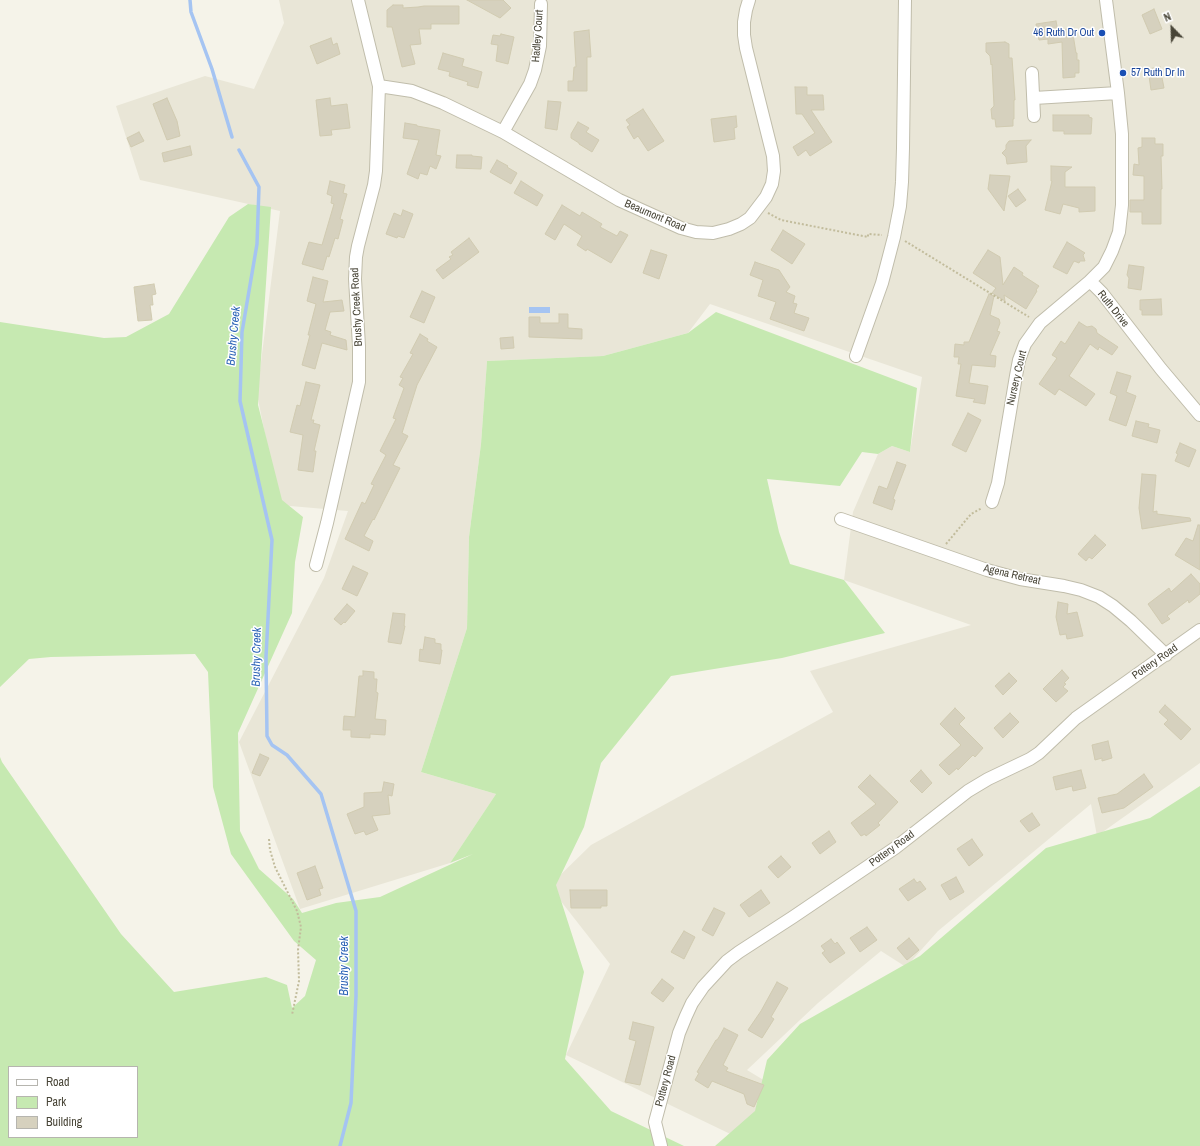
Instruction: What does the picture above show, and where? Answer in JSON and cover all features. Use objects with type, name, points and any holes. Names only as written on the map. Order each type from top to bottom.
[{"type":"street","name":"Brushy Creek Road","points":[[316,565],[359,382],[359,346],[356,312],[355,268],[358,246],[372,195],[375,178],[379,86],[358,0]]},
{"type":"street","name":"Beaumont Road","points":[[379,86],[412,91],[443,102],[503,132],[618,200],[681,228],[696,232],[713,233],[729,229],[750,218],[766,197],[772,184],[774,156],[744,35],[744,22],[749,0]]},
{"type":"street","points":[[856,356],[882,283],[894,237],[900,206],[902,182],[904,0]]},
{"type":"street","name":"Ruth Drive","points":[[1106,0],[1122,134],[1122,205],[1118,232],[1112,251],[1104,267],[1090,281],[1102,293],[1161,369],[1200,415]]},
{"type":"street","name":"Hadley Court","points":[[503,132],[530,84],[535,70],[540,46],[541,4]]},
{"type":"street","points":[[1032,73],[1034,116]]},
{"type":"street","points":[[1034,98],[1118,93]]},
{"type":"street","name":"Nursery Court","points":[[992,502],[998,483],[1019,360],[1026,344],[1040,323],[1090,281]]},
{"type":"street","name":"Agena Retreat","points":[[842,519],[987,570],[1020,579],[1081,590],[1099,597],[1131,621],[1166,655]]},
{"type":"street","name":"Pottery Road","points":[[661,1146],[655,1122],[679,1033],[692,1003],[703,987],[727,962],[739,952],[895,848],[968,791],[1039,753],[1076,718],[1200,630]]},
{"type":"path","points":[[758,208],[781,220],[868,237],[868,234],[894,237],[905,241],[1040,323]]},
{"type":"path","points":[[938,554],[972,514],[992,502]]},
{"type":"path","points":[[269,839],[270,850],[275,867],[297,911],[301,928],[298,950],[298,981],[292,1015]]},
{"type":"shaded area","points":[[279,0],[1200,0],[1200,763],[1097,836],[1091,804],[938,931],[906,967],[881,951],[818,1003],[747,1070],[780,1090],[747,1142],[566,1055],[610,964],[549,886],[591,845],[833,712],[810,671],[971,625],[844,580],[853,512],[878,454],[892,446],[910,452],[922,377],[710,304],[688,333],[603,356],[487,361],[481,444],[469,537],[467,628],[421,772],[496,794],[450,863],[300,909],[239,742],[324,578],[348,511],[279,505],[257,394],[280,211],[140,180],[116,106],[205,76],[254,89],[284,23]]},
{"type":"green space","points":[[248,204],[271,207],[258,405],[282,500],[303,517],[295,562],[292,613],[238,733],[240,831],[259,869],[293,899],[302,913],[336,903],[380,897],[473,854],[450,863],[496,794],[421,772],[467,628],[469,537],[481,444],[487,361],[603,356],[688,333],[716,312],[917,388],[910,452],[892,446],[878,454],[862,452],[840,486],[767,479],[779,532],[790,564],[844,580],[885,633],[782,658],[671,676],[601,763],[584,827],[556,885],[584,972],[565,1059],[611,1111],[684,1146],[0,1146],[0,757],[121,934],[174,992],[266,977],[287,985],[292,1008],[305,996],[316,960],[294,941],[231,854],[213,787],[208,672],[195,654],[51,657],[29,659],[0,687],[0,322],[104,338],[126,337],[169,314],[229,217]]},
{"type":"green space","points":[[1200,786],[1200,1146],[715,1146],[755,1111],[767,1060],[800,1024],[920,956],[1046,848],[1150,818]]},
{"type":"water","points":[[529,307],[550,307],[550,313],[529,313]]},
{"type":"building","points":[[467,0],[503,0],[511,8],[500,18]]},
{"type":"building","points":[[393,5],[403,5],[403,8],[424,6],[459,6],[459,24],[431,24],[431,29],[419,29],[421,44],[410,45],[415,64],[402,67],[392,27],[387,27],[387,10]]},
{"type":"building","points":[[1154,9],[1162,29],[1150,34],[1142,15]]},
{"type":"building","points":[[1056,21],[1058,31],[1072,28],[1077,60],[1079,60],[1079,73],[1075,73],[1075,77],[1063,78],[1062,42],[1048,44],[1048,39],[1039,40],[1036,24]]},
{"type":"building","points":[[589,30],[591,57],[587,57],[587,91],[568,91],[568,81],[573,81],[574,67],[576,67],[574,32]]},
{"type":"building","points":[[501,34],[514,37],[508,64],[496,61],[498,45],[491,44],[493,35],[500,36]]},
{"type":"building","points":[[331,38],[333,45],[337,43],[340,54],[317,64],[310,46]]},
{"type":"building","points":[[1005,42],[1009,44],[1009,58],[1012,58],[1015,100],[1014,119],[1013,126],[996,127],[995,119],[992,119],[991,109],[994,106],[992,64],[991,65],[990,56],[986,52],[986,43]]},
{"type":"building","points":[[443,53],[464,59],[462,66],[482,72],[478,88],[467,85],[468,82],[449,76],[450,72],[438,69]]},
{"type":"building","points":[[1160,67],[1164,88],[1151,90],[1148,69]]},
{"type":"building","points":[[795,87],[807,87],[807,95],[823,95],[824,110],[811,110],[832,142],[810,156],[806,150],[798,156],[793,147],[815,133],[802,114],[796,114]]},
{"type":"building","points":[[167,98],[177,121],[180,136],[167,140],[153,104]]},
{"type":"building","points":[[330,98],[331,106],[347,104],[350,128],[331,130],[332,135],[320,136],[316,100]]},
{"type":"building","points":[[548,101],[561,102],[557,130],[545,128]]},
{"type":"building","points":[[643,109],[664,141],[648,151],[638,136],[634,139],[627,127],[630,125],[626,120]]},
{"type":"building","points":[[1053,115],[1089,115],[1089,117],[1092,118],[1091,134],[1064,134],[1064,131],[1053,131]]},
{"type":"building","points":[[736,116],[737,127],[734,128],[735,139],[714,142],[711,119]]},
{"type":"building","points":[[578,122],[589,128],[586,132],[599,140],[592,152],[571,138],[571,134]]},
{"type":"building","points":[[405,123],[440,130],[436,155],[441,156],[436,169],[430,166],[427,175],[420,173],[418,179],[407,174],[419,140],[403,138]]},
{"type":"building","points":[[139,132],[144,141],[131,147],[127,138]]},
{"type":"building","points":[[1142,138],[1155,138],[1155,144],[1163,144],[1163,156],[1161,156],[1161,224],[1142,224],[1142,212],[1130,212],[1130,200],[1144,200],[1144,176],[1133,175],[1134,164],[1139,165],[1138,148],[1142,147]]},
{"type":"building","points":[[1031,140],[1026,146],[1027,162],[1007,164],[1006,157],[1002,153],[1006,149],[1006,145],[1009,141]]},
{"type":"building","points":[[190,146],[192,155],[164,162],[162,153]]},
{"type":"building","points":[[457,155],[482,157],[481,169],[456,168]]},
{"type":"building","points":[[497,160],[517,173],[511,184],[490,172]]},
{"type":"building","points":[[1051,166],[1072,167],[1065,172],[1065,187],[1095,187],[1095,211],[1079,212],[1079,208],[1063,204],[1060,214],[1045,210],[1052,181]]},
{"type":"building","points":[[990,175],[1010,176],[1004,211],[988,189]]},
{"type":"building","points":[[330,181],[345,185],[343,193],[347,194],[340,219],[343,220],[338,239],[335,238],[323,270],[302,264],[309,242],[322,245],[334,204],[331,203],[332,196],[327,194]]},
{"type":"building","points":[[521,181],[543,195],[537,206],[514,193]]},
{"type":"building","points":[[1018,189],[1026,200],[1016,207],[1008,196]]},
{"type":"building","points":[[562,205],[580,216],[582,212],[602,224],[600,227],[617,236],[620,231],[628,235],[611,263],[577,245],[582,236],[564,224],[555,240],[545,234]]},
{"type":"building","points":[[403,210],[413,214],[404,238],[398,236],[397,238],[386,234],[394,213],[401,216]]},
{"type":"building","points":[[783,230],[805,244],[792,264],[771,250]]},
{"type":"building","points":[[469,238],[479,252],[443,279],[436,270],[451,259],[449,257],[453,255],[451,252]]},
{"type":"building","points":[[1067,242],[1085,253],[1083,255],[1085,261],[1080,261],[1079,263],[1074,261],[1067,274],[1053,267]]},
{"type":"building","points":[[651,250],[667,255],[659,279],[643,273]]},
{"type":"building","points":[[988,250],[1000,257],[1003,285],[1014,267],[1023,273],[1022,275],[1039,286],[1026,309],[1004,295],[1005,301],[992,293],[996,288],[973,273]]},
{"type":"building","points":[[755,262],[779,270],[790,287],[786,292],[795,296],[793,303],[797,304],[794,313],[809,318],[804,331],[770,319],[776,302],[758,296],[763,280],[750,275]]},
{"type":"building","points":[[1129,265],[1144,267],[1141,290],[1128,288],[1129,278],[1127,275]]},
{"type":"building","points":[[313,277],[328,281],[323,302],[342,300],[344,311],[330,312],[325,330],[331,332],[330,335],[346,340],[347,350],[322,343],[315,369],[302,365],[316,304],[307,301]]},
{"type":"building","points":[[154,284],[156,294],[152,295],[153,305],[150,305],[152,320],[138,321],[134,287]]},
{"type":"building","points":[[422,291],[435,297],[424,323],[410,317]]},
{"type":"building","points":[[989,294],[994,296],[990,315],[999,319],[1000,323],[997,331],[1000,332],[990,355],[996,356],[995,367],[972,365],[969,383],[988,386],[985,404],[973,402],[975,399],[956,396],[961,364],[958,364],[959,357],[954,357],[955,344],[964,345],[964,342],[969,342]]},
{"type":"building","points":[[1161,299],[1162,315],[1142,315],[1142,310],[1140,310],[1140,300]]},
{"type":"building","points":[[559,314],[568,314],[568,328],[582,329],[582,339],[529,337],[529,317],[540,317],[540,323],[559,323]]},
{"type":"building","points":[[1079,322],[1087,327],[1092,326],[1096,329],[1097,333],[1118,347],[1112,355],[1099,347],[1098,350],[1090,344],[1069,376],[1095,394],[1086,406],[1059,389],[1055,395],[1039,384],[1057,358],[1052,355],[1061,341],[1065,344]]},
{"type":"building","points":[[420,334],[428,339],[427,341],[437,347],[417,385],[402,433],[408,436],[393,465],[400,468],[374,520],[373,519],[364,536],[373,541],[369,551],[345,539],[362,502],[365,504],[374,485],[371,484],[386,455],[380,451],[396,419],[393,418],[404,388],[399,385],[403,378],[400,377],[413,354],[410,353]]},
{"type":"building","points":[[513,337],[514,348],[501,349],[500,338]]},
{"type":"building","points":[[1117,372],[1131,376],[1126,392],[1136,396],[1126,426],[1109,420],[1117,396],[1110,393]]},
{"type":"building","points":[[306,382],[320,385],[311,420],[314,420],[313,423],[320,425],[314,451],[316,451],[313,472],[298,470],[303,435],[290,432],[297,405],[300,406]]},
{"type":"building","points":[[968,413],[981,420],[966,452],[952,445]]},
{"type":"building","points":[[1136,421],[1149,424],[1148,427],[1160,430],[1157,443],[1132,436]]},
{"type":"building","points":[[1180,443],[1196,450],[1189,467],[1175,461]]},
{"type":"building","points":[[897,462],[906,465],[893,499],[895,500],[892,510],[873,503],[879,486],[887,489]]},
{"type":"building","points":[[1142,474],[1156,475],[1153,512],[1157,511],[1157,514],[1190,518],[1191,521],[1142,529],[1139,508]]},
{"type":"building","points":[[1198,525],[1200,525],[1200,570],[1175,555],[1186,538],[1193,541]]},
{"type":"building","points":[[1095,535],[1106,545],[1092,559],[1089,557],[1086,561],[1078,554]]},
{"type":"building","points":[[353,566],[368,573],[357,596],[342,589]]},
{"type":"building","points":[[1191,574],[1200,584],[1200,594],[1189,603],[1188,600],[1167,616],[1170,619],[1162,624],[1148,604],[1169,588],[1171,592]]},
{"type":"building","points":[[1058,602],[1068,604],[1067,614],[1077,612],[1083,636],[1067,639],[1066,634],[1060,635],[1056,617]]},
{"type":"building","points":[[347,604],[355,611],[345,623],[344,622],[341,625],[334,619]]},
{"type":"building","points":[[393,613],[405,614],[405,626],[401,644],[388,642]]},
{"type":"building","points":[[425,637],[435,639],[435,643],[441,644],[442,650],[440,664],[419,661],[420,649],[423,650]]},
{"type":"building","points":[[1062,670],[1069,678],[1064,683],[1066,684],[1063,687],[1068,691],[1056,702],[1043,689]]},
{"type":"building","points":[[363,671],[374,672],[374,679],[377,679],[376,692],[378,693],[375,719],[386,720],[385,735],[370,734],[370,738],[351,737],[351,730],[343,730],[344,716],[355,717],[359,676],[363,676]]},
{"type":"building","points":[[1009,673],[1017,681],[1003,695],[995,686]]},
{"type":"building","points":[[1165,705],[1191,729],[1181,740],[1164,724],[1168,720],[1159,712]]},
{"type":"building","points":[[955,708],[965,718],[959,724],[983,748],[975,757],[973,755],[958,770],[957,768],[949,775],[939,765],[961,745],[940,724]]},
{"type":"building","points":[[1010,713],[1019,722],[1003,738],[994,728]]},
{"type":"building","points":[[1108,741],[1112,758],[1102,761],[1102,758],[1095,760],[1092,745]]},
{"type":"building","points":[[260,754],[269,758],[260,776],[252,773]]},
{"type":"building","points":[[921,770],[932,783],[922,793],[910,781]]},
{"type":"building","points":[[1081,770],[1086,788],[1073,791],[1072,786],[1056,790],[1053,777]]},
{"type":"building","points":[[1144,774],[1153,787],[1124,808],[1102,813],[1098,798],[1117,794]]},
{"type":"building","points":[[870,775],[898,802],[878,823],[880,825],[866,836],[865,834],[861,836],[851,823],[876,804],[858,787]]},
{"type":"building","points":[[384,782],[394,784],[392,796],[388,795],[390,814],[372,816],[378,830],[366,835],[364,831],[355,834],[347,814],[364,807],[364,793],[382,792]]},
{"type":"building","points":[[1032,813],[1040,825],[1029,832],[1020,821]]},
{"type":"building","points":[[829,831],[836,842],[820,854],[812,843]]},
{"type":"building","points":[[972,839],[983,855],[969,866],[957,849]]},
{"type":"building","points":[[781,856],[791,867],[778,878],[768,867]]},
{"type":"building","points":[[315,866],[323,888],[319,889],[321,895],[307,900],[297,873]]},
{"type":"building","points":[[956,877],[964,892],[950,900],[941,885]]},
{"type":"building","points":[[914,879],[917,883],[920,881],[926,889],[908,901],[899,889]]},
{"type":"building","points":[[570,890],[607,890],[607,906],[601,906],[601,908],[571,908]]},
{"type":"building","points":[[761,890],[770,903],[749,917],[740,905]]},
{"type":"building","points":[[714,908],[725,913],[713,936],[702,930]]},
{"type":"building","points":[[867,927],[877,940],[860,952],[850,938]]},
{"type":"building","points":[[684,931],[695,937],[684,959],[671,952]]},
{"type":"building","points":[[909,938],[919,950],[907,960],[897,948]]},
{"type":"building","points":[[831,939],[835,944],[837,942],[845,953],[830,963],[822,953],[825,951],[821,946]]},
{"type":"building","points":[[662,979],[674,988],[663,1002],[651,993]]},
{"type":"building","points":[[777,982],[788,988],[771,1017],[774,1019],[762,1038],[748,1030],[761,1011]]},
{"type":"building","points":[[633,1022],[654,1027],[640,1085],[625,1082],[636,1041],[629,1039]]},
{"type":"building","points":[[724,1028],[738,1035],[723,1065],[728,1068],[726,1071],[764,1085],[754,1107],[747,1104],[744,1094],[712,1081],[708,1088],[695,1080],[699,1073],[697,1072]]},
{"type":"waterway","name":"Brushy Creek","points":[[190,0],[191,12],[212,69],[232,137]]},
{"type":"waterway","name":"Brushy Creek","points":[[239,150],[259,187],[257,244],[242,332],[240,401],[272,540],[266,657],[267,736],[272,745],[287,755],[321,794],[356,911],[356,996],[351,1103],[340,1146]]},
{"type":"place","name":"46 Ruth Dr Out","points":[[1102,33]]},
{"type":"place","name":"57 Ruth Dr In","points":[[1123,73]]}]
